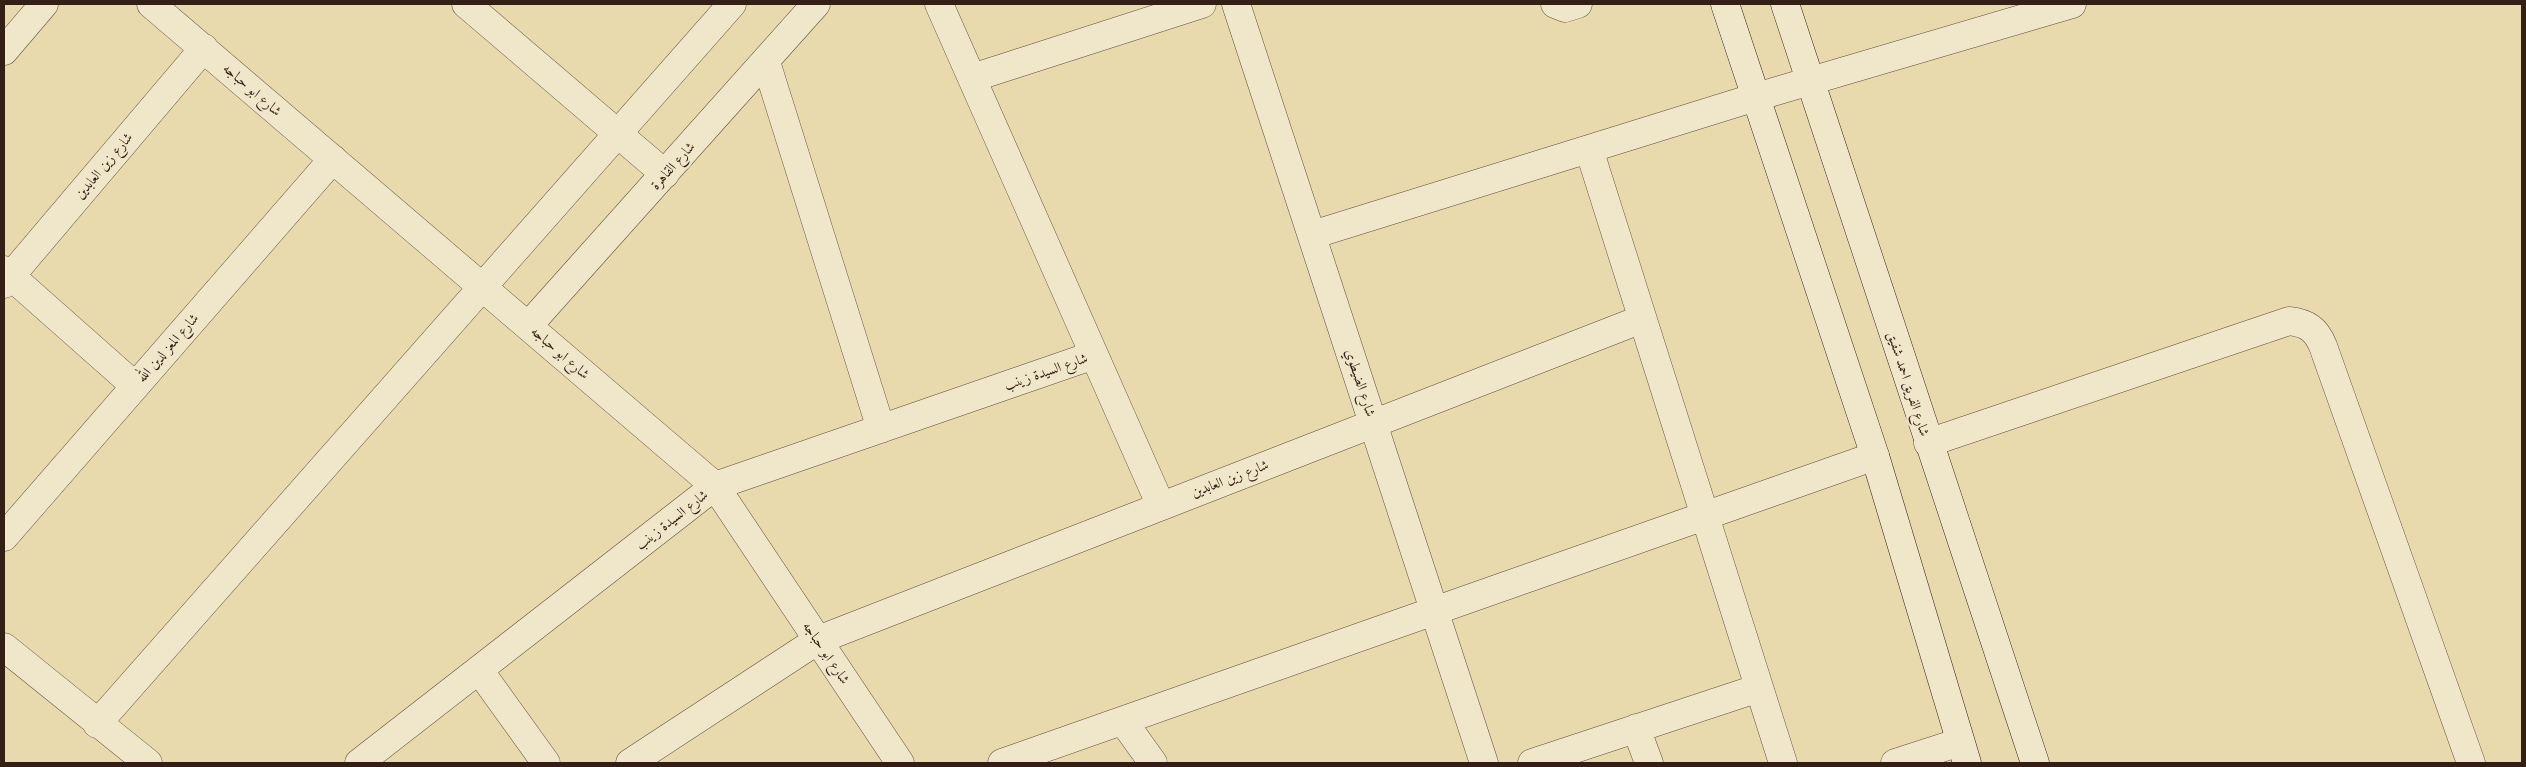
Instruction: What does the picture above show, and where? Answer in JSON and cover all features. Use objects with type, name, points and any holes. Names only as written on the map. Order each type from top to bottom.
[{"type":"street","points":[[4,50],[44,4]]},
{"type":"street","points":[[466,4],[665,174]]},
{"type":"street","points":[[97,724],[732,4]]},
{"type":"street","name":"شارع القاهرة","points":[[528,326],[816,4]]},
{"type":"street","points":[[939,4],[1161,506]]},
{"type":"street","points":[[972,78],[1202,4]]},
{"type":"street","name":"شارع الضيطوي","points":[[1236,4],[1484,763]]},
{"type":"street","points":[[1554,4],[1565,8],[1578,4]]},
{"type":"street","points":[[1725,4],[1875,456],[1963,753],[1895,763]]},
{"type":"street","name":"شارع الفريق احمد شفيق","points":[[1785,4],[1808,81],[2034,763]]},
{"type":"street","points":[[1312,235],[1808,81],[2072,4]]},
{"type":"street","name":"شارع ابو حباجه","points":[[163,8],[204,48],[715,486],[900,763]]},
{"type":"street","name":"شارع زين العابدين","points":[[6,276],[204,48]]},
{"type":"street","points":[[766,62],[881,429]]},
{"type":"street","points":[[1589,149],[1782,763]]},
{"type":"street","name":"شارع المعز لدين الله","points":[[4,537],[333,159]]},
{"type":"street","points":[[6,276],[135,386]]},
{"type":"street","name":"شارع زين العابدين","points":[[634,762],[818,640],[1642,319]]},
{"type":"street","points":[[1928,443],[2289,321],[2301,322],[2311,327],[2319,336],[2323,346],[2471,763]]},
{"type":"street","name":"شارع السيدة زينب","points":[[358,763],[715,486],[1094,355]]},
{"type":"street","points":[[1002,763],[1875,456]]},
{"type":"street","points":[[4,647],[97,724],[148,763]]},
{"type":"street","points":[[479,670],[546,763]]},
{"type":"street","points":[[1532,763],[1759,688]]},
{"type":"street","points":[[1123,721],[1153,763]]},
{"type":"street","points":[[1636,728],[1649,763]]}]
